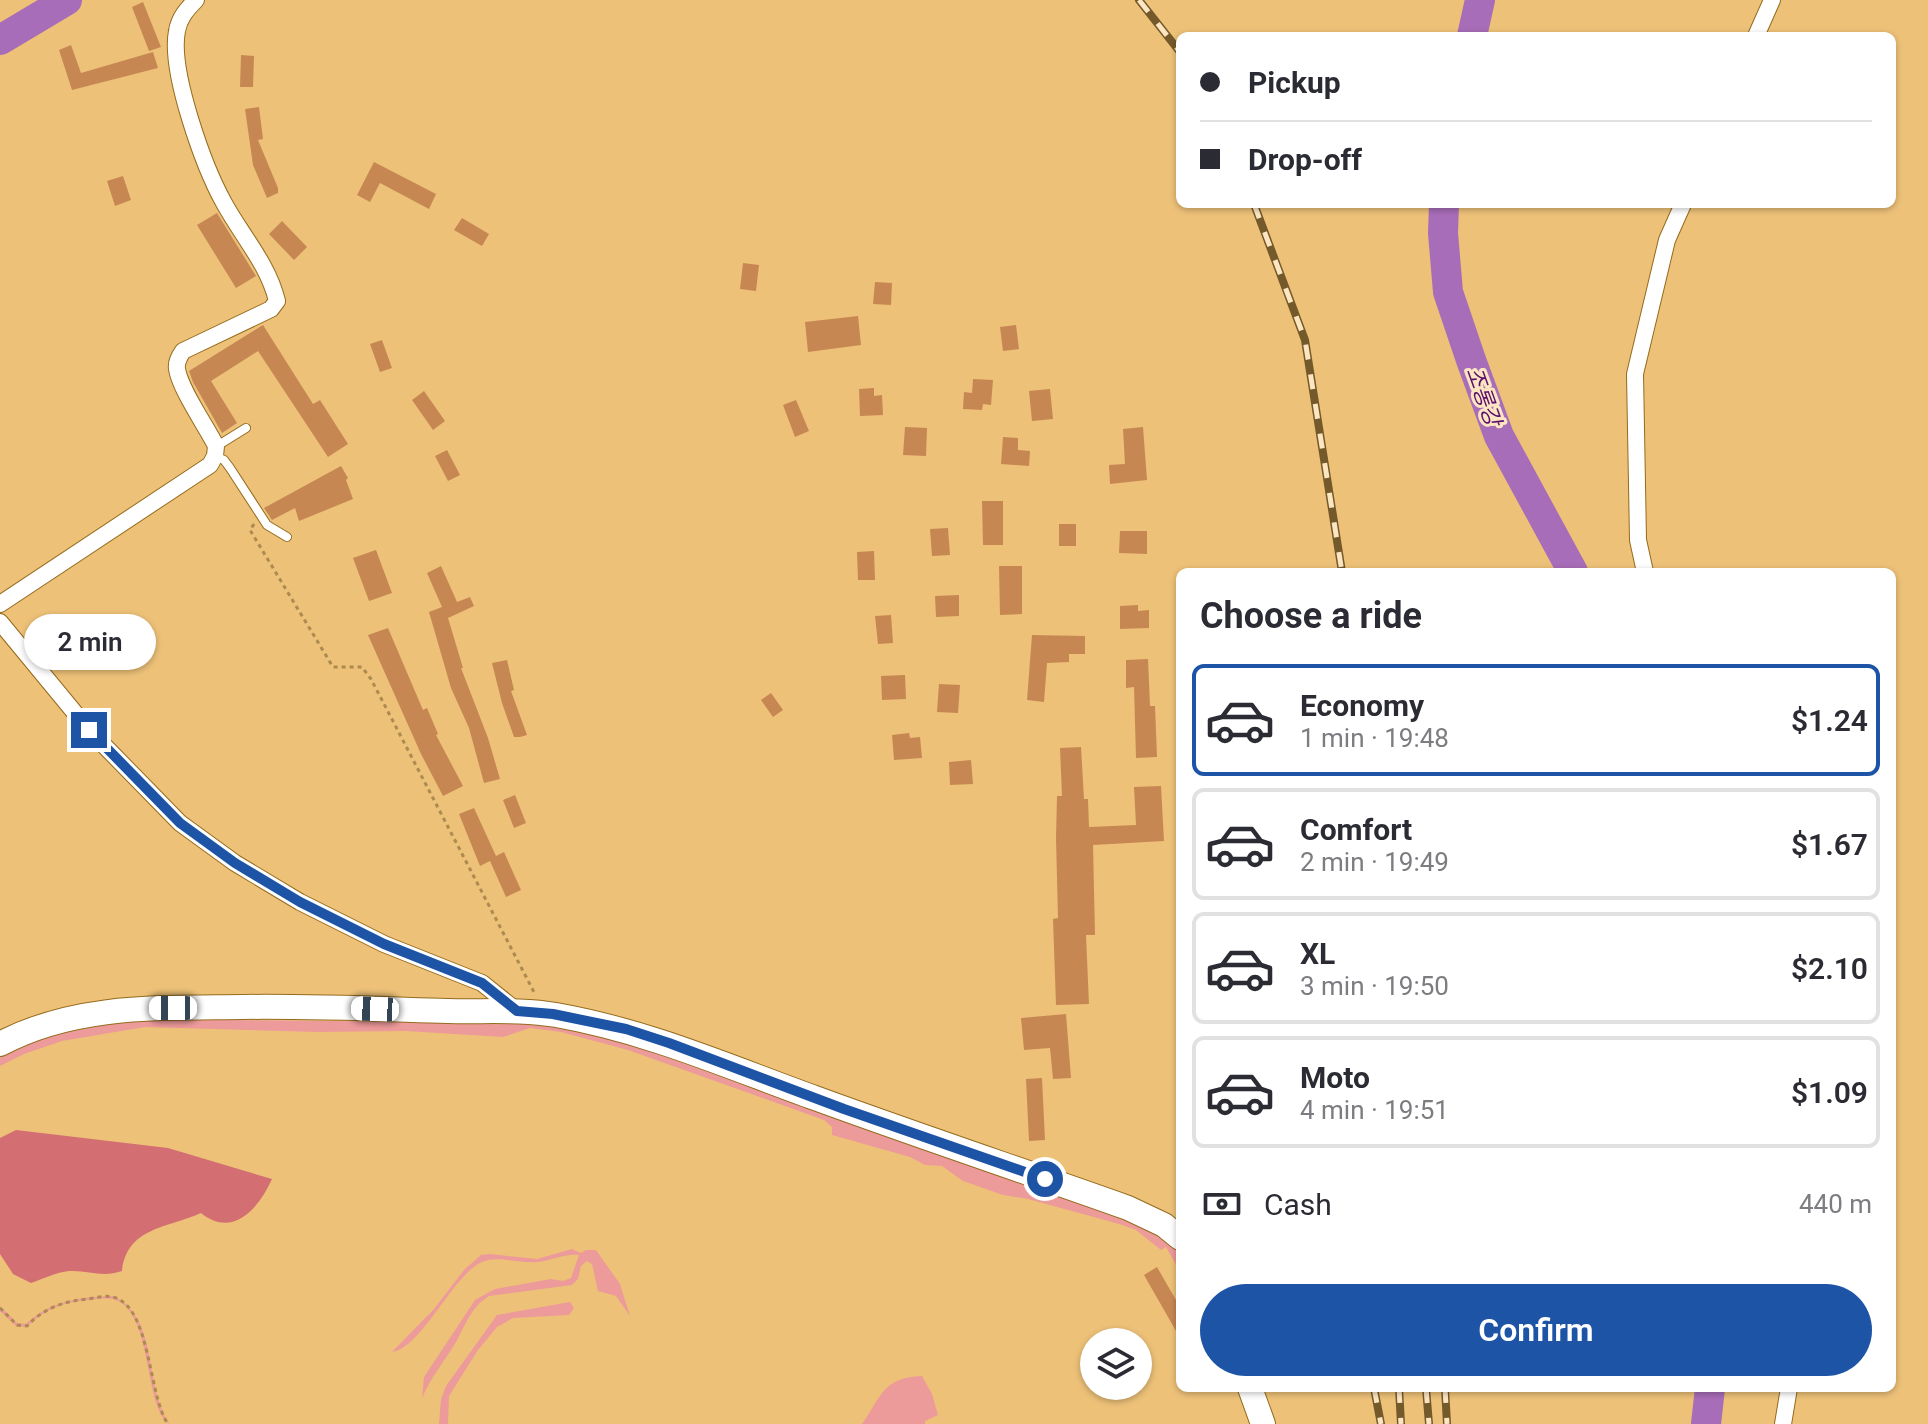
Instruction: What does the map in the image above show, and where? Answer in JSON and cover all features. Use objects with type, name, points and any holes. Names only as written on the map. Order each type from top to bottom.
[{"type":"main road","points":[[0,1044],[61,1020],[146,1008],[278,1007],[553,1014],[626,1029],[669,1043],[899,1129],[1128,1208],[1164,1225],[1176,1235]]},
{"type":"main road","points":[[1251,1392],[1263,1424]]},
{"type":"street","points":[[0,604],[210,465],[216,451],[182,384],[177,361],[183,351],[271,309],[277,301],[270,277],[223,202],[192,128],[175,41],[184,12],[196,0]]},
{"type":"street","points":[[1758,32],[1772,0]]},
{"type":"street","points":[[1644,568],[1638,540],[1635,374],[1667,240],[1681,208]]},
{"type":"street","points":[[0,622],[89,730],[180,823],[235,863],[300,902],[384,944],[482,983],[517,1011]]},
{"type":"street","points":[[1783,1424],[1788,1392]]},
{"type":"lane","points":[[246,428],[216,451],[267,525],[287,537]]},
{"type":"path","points":[[257,509],[250,530],[257,543],[333,667],[362,667],[371,679],[526,979],[553,1014]]},
{"type":"path","points":[[0,1308],[17,1325],[27,1326],[38,1314],[74,1300],[112,1297],[127,1304],[140,1331],[156,1394],[168,1424]]},
{"type":"shaded area","points":[[137,1019],[531,1023],[566,1027],[608,1036],[1126,1216],[1175,1245],[1176,1265],[1166,1247],[1161,1250],[1136,1230],[1028,1199],[1003,1195],[963,1181],[942,1166],[925,1165],[910,1157],[832,1135],[832,1127],[824,1120],[628,1050],[561,1032],[530,1028],[503,1037],[406,1031],[145,1027],[62,1041],[0,1066],[0,1057],[32,1042]]},
{"type":"shaded area","points":[[16,1130],[168,1148],[272,1179],[260,1200],[244,1217],[224,1223],[201,1213],[140,1237],[125,1256],[122,1271],[108,1274],[64,1272],[31,1283],[13,1274],[0,1254],[0,1138]]},
{"type":"shaded area","points":[[572,1249],[581,1253],[596,1250],[620,1284],[630,1316],[616,1296],[598,1291],[592,1264],[587,1261],[581,1266],[578,1279],[572,1285],[489,1296],[470,1316],[422,1398],[424,1377],[475,1300],[495,1289],[571,1278],[579,1255],[537,1262],[495,1259],[482,1262],[460,1281],[415,1338],[392,1352],[434,1309],[464,1270],[481,1255],[537,1259]]},
{"type":"shaded area","points":[[113,1296],[128,1306],[138,1320],[145,1336],[156,1391],[170,1424],[161,1415],[155,1400],[142,1339],[126,1307],[107,1298],[71,1303],[47,1311],[27,1327],[16,1326],[0,1311],[0,1306],[17,1323],[26,1324],[55,1305]]},
{"type":"shaded area","points":[[570,1302],[574,1308],[569,1315],[513,1318],[497,1327],[478,1350],[449,1396],[448,1424],[439,1424],[441,1399],[446,1386],[497,1315]]},
{"type":"shaded area","points":[[922,1376],[932,1394],[938,1415],[925,1421],[925,1424],[862,1424],[884,1390],[899,1380]]},
{"type":"building","points":[[143,2],[161,47],[149,51],[132,7]]},
{"type":"building","points":[[71,45],[81,73],[153,52],[158,68],[72,90],[59,50]]},
{"type":"building","points":[[241,55],[254,56],[253,87],[240,87]]},
{"type":"building","points":[[259,107],[263,139],[258,140],[278,188],[278,193],[267,198],[253,165],[245,109]]},
{"type":"building","points":[[374,162],[436,194],[429,209],[380,183],[370,202],[357,195]]},
{"type":"building","points":[[123,176],[131,200],[115,206],[107,181]]},
{"type":"building","points":[[217,213],[256,276],[236,288],[197,225]]},
{"type":"building","points":[[462,218],[489,234],[482,246],[454,230]]},
{"type":"building","points":[[282,221],[307,247],[294,260],[269,234]]},
{"type":"building","points":[[743,263],[759,265],[756,291],[740,289]]},
{"type":"building","points":[[875,282],[892,283],[891,305],[873,304]]},
{"type":"building","points":[[858,316],[861,345],[808,352],[805,322]]},
{"type":"building","points":[[263,325],[313,404],[320,400],[348,444],[328,457],[258,351],[211,381],[237,423],[222,433],[193,382],[189,371]]},
{"type":"building","points":[[1016,325],[1019,349],[1003,351],[1000,327]]},
{"type":"building","points":[[382,340],[392,368],[380,372],[370,344]]},
{"type":"building","points":[[973,379],[993,380],[991,405],[983,404],[982,410],[963,409],[964,392],[972,393]]},
{"type":"building","points":[[874,388],[874,396],[882,395],[883,415],[860,416],[859,389]]},
{"type":"building","points":[[1050,389],[1053,419],[1032,421],[1029,391]]},
{"type":"building","points":[[424,391],[445,421],[433,430],[412,400]]},
{"type":"building","points":[[796,400],[809,431],[795,437],[783,405]]},
{"type":"building","points":[[905,427],[927,428],[926,456],[903,455]]},
{"type":"building","points":[[1143,427],[1147,480],[1110,484],[1109,465],[1125,464],[1123,429]]},
{"type":"building","points":[[1003,437],[1018,438],[1018,450],[1030,451],[1029,466],[1001,464]]},
{"type":"building","points":[[447,450],[460,475],[448,481],[435,456]]},
{"type":"building","points":[[341,466],[348,478],[346,480],[353,499],[299,521],[295,508],[272,520],[264,508]]},
{"type":"building","points":[[982,501],[1003,501],[1003,545],[983,545]]},
{"type":"building","points":[[1059,524],[1076,524],[1076,546],[1059,546]]},
{"type":"building","points":[[948,528],[950,555],[932,556],[930,529]]},
{"type":"building","points":[[1120,531],[1147,531],[1147,554],[1119,553]]},
{"type":"building","points":[[376,550],[392,593],[369,601],[353,558]]},
{"type":"building","points":[[874,551],[875,580],[858,580],[857,552]]},
{"type":"building","points":[[441,566],[457,602],[470,597],[474,606],[448,618],[461,668],[500,779],[484,783],[469,728],[451,688],[429,612],[442,607],[427,573]]},
{"type":"building","points":[[999,566],[1022,566],[1022,614],[1000,615]]},
{"type":"building","points":[[959,595],[959,616],[936,617],[935,596]]},
{"type":"building","points":[[1138,605],[1138,611],[1149,610],[1149,628],[1120,629],[1120,606]]},
{"type":"building","points":[[891,615],[893,643],[878,644],[875,616]]},
{"type":"building","points":[[388,628],[423,710],[427,708],[436,735],[463,786],[443,796],[368,635]]},
{"type":"building","points":[[1032,635],[1085,636],[1085,654],[1069,654],[1069,662],[1047,663],[1044,702],[1027,700]]},
{"type":"building","points":[[1148,659],[1150,706],[1155,706],[1157,757],[1136,758],[1134,687],[1126,688],[1126,660]]},
{"type":"building","points":[[507,660],[514,690],[511,691],[527,735],[520,737],[514,737],[492,663]]},
{"type":"building","points":[[905,675],[906,699],[882,700],[881,676]]},
{"type":"building","points":[[939,684],[960,685],[958,713],[937,712]]},
{"type":"building","points":[[771,693],[783,710],[773,717],[761,700]]},
{"type":"building","points":[[909,733],[910,738],[920,737],[922,758],[894,760],[892,735]]},
{"type":"building","points":[[1081,747],[1089,827],[1136,825],[1134,787],[1161,786],[1164,841],[1093,845],[1095,935],[1086,935],[1089,1004],[1056,1005],[1053,919],[1058,918],[1056,838],[1057,796],[1062,796],[1060,748]]},
{"type":"building","points":[[971,760],[973,784],[950,785],[949,762]]},
{"type":"building","points":[[515,795],[526,823],[514,828],[503,800]]},
{"type":"building","points":[[474,808],[496,856],[504,852],[521,890],[506,897],[490,861],[480,866],[459,814]]},
{"type":"building","points":[[1066,1014],[1071,1078],[1053,1079],[1050,1048],[1024,1050],[1021,1018]]},
{"type":"building","points":[[1042,1078],[1045,1140],[1029,1141],[1026,1079]]},
{"type":"building","points":[[1157,1267],[1176,1300],[1176,1331],[1144,1275]]},
{"type":"waterway","name":"조롱강","points":[[0,40],[67,0]]},
{"type":"waterway","name":"조롱강","points":[[1473,32],[1480,0]]},
{"type":"waterway","name":"조롱강","points":[[1444,208],[1448,292],[1471,360],[1499,436],[1571,568]]},
{"type":"waterway","name":"조롱강","points":[[1706,1424],[1710,1392]]},
{"type":"railway","points":[[1139,0],[1176,47]]},
{"type":"railway","points":[[1256,208],[1305,340],[1341,568]]},
{"type":"railway","points":[[1375,1392],[1381,1424]]},
{"type":"railway","points":[[1399,1392],[1401,1424]]},
{"type":"railway","points":[[1426,1392],[1429,1424]]},
{"type":"railway","points":[[1445,1392],[1447,1424]]},
{"type":"route","points":[[89,730],[180,823],[235,863],[300,902],[384,944],[482,983],[517,1011],[553,1014],[626,1029],[1045,1179]]}]
